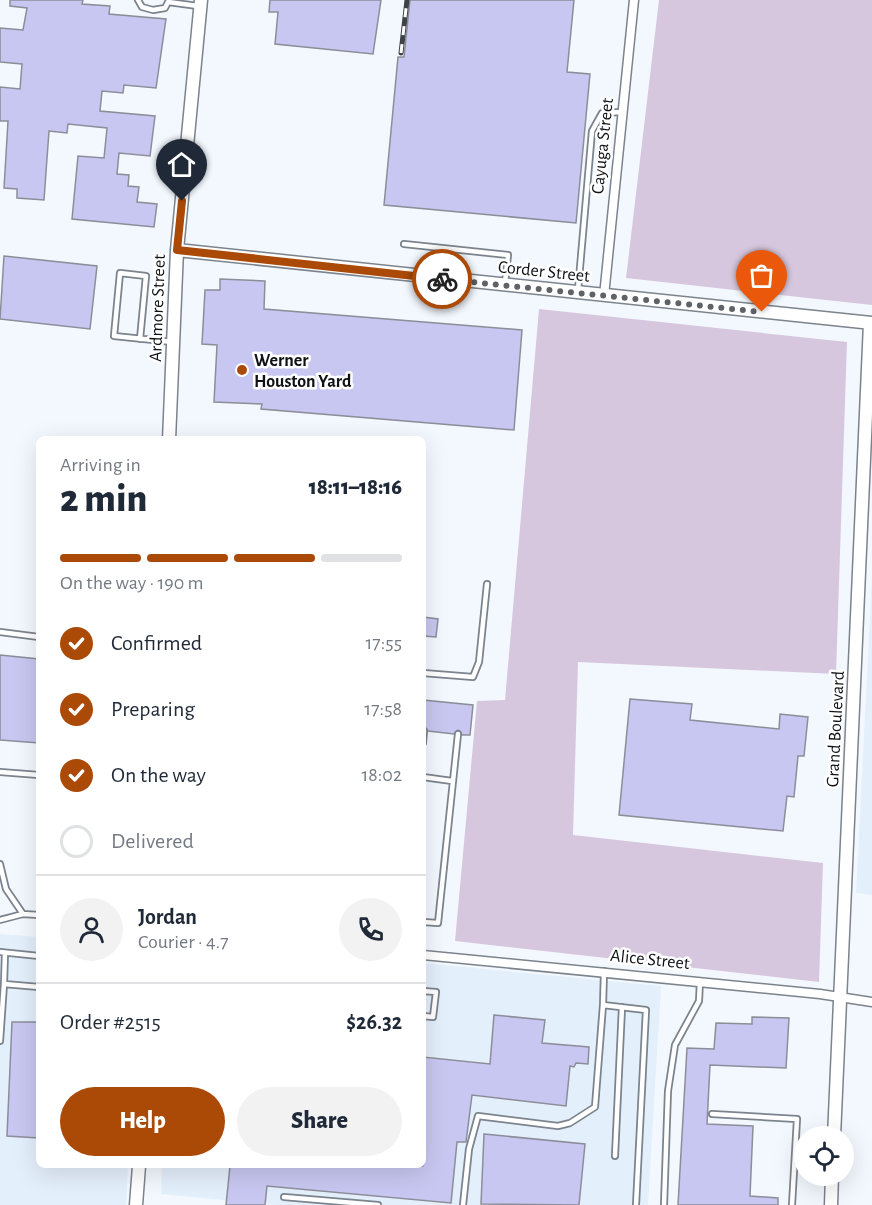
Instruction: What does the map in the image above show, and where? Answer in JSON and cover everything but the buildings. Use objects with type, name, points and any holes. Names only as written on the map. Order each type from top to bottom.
[{"type":"street","name":"Cayuga Street","points":[[604,296],[634,0]]},
{"type":"street","name":"Ardmore Street","points":[[169,436],[177,250],[201,3]]},
{"type":"street","name":"Corder Street","points":[[177,250],[871,323]]},
{"type":"street","name":"Grand Boulevard","points":[[834,1126],[871,323]]},
{"type":"street","name":"Alice Street","points":[[426,955],[700,981],[872,1002]]},
{"type":"street","points":[[136,1205],[138,1168]]},
{"type":"street","points":[[831,1205],[832,1186]]},
{"type":"lane","points":[[138,0],[142,7],[153,10],[165,8],[168,1],[201,3]]},
{"type":"lane","points":[[578,293],[592,131],[602,113],[622,112]]},
{"type":"lane","points":[[404,244],[508,255],[505,285]]},
{"type":"lane","points":[[448,279],[450,249]]},
{"type":"lane","points":[[141,339],[146,276],[120,273],[114,336],[141,339],[173,342]]},
{"type":"lane","points":[[426,673],[473,677],[479,662],[486,584]]},
{"type":"lane","points":[[0,632],[36,637]]},
{"type":"lane","points":[[426,922],[438,923],[458,734]]},
{"type":"lane","points":[[0,772],[36,775]]},
{"type":"lane","points":[[426,777],[452,781]]},
{"type":"lane","points":[[0,864],[6,889],[23,914]]},
{"type":"lane","points":[[0,920],[23,914],[36,915]]},
{"type":"lane","points":[[0,1041],[4,984],[3,953],[36,956]]},
{"type":"lane","points":[[463,1205],[469,1149],[478,1116],[558,1125],[570,1123],[595,1107],[604,971]]},
{"type":"lane","points":[[664,1205],[668,1091],[675,1045],[699,1001],[700,981]]},
{"type":"lane","points":[[4,984],[36,987]]},
{"type":"lane","points":[[426,991],[436,992],[433,1017],[426,1016]]},
{"type":"lane","points":[[603,1005],[646,1010],[636,1205]]},
{"type":"lane","points":[[615,1156],[622,1007]]},
{"type":"lane","points":[[712,1114],[797,1119],[792,1205]]},
{"type":"lane","points":[[284,1197],[378,1205]]},
{"type":"shaded area","points":[[659,0],[872,0],[872,305],[626,278]]},
{"type":"shaded area","points":[[539,309],[847,342],[836,674],[578,662],[573,835],[823,863],[819,982],[455,941],[477,701],[505,700]]},
{"type":"shaded area","points":[[872,577],[872,895],[856,893]]},
{"type":"shaded area","points":[[0,934],[36,937],[36,1168],[128,1168],[126,1205],[0,1205]]},
{"type":"shaded area","points":[[426,963],[661,986],[648,1205],[275,1205],[161,1194],[162,1168],[426,1168]]},
{"type":"railway","points":[[401,53],[407,0]]},
{"type":"way so far","points":[[442,279],[762,312]]},
{"type":"place","name":"Werner Houston Yard","points":[[242,370]]},
{"type":"route","points":[[182,201],[177,250],[442,279]]}]
